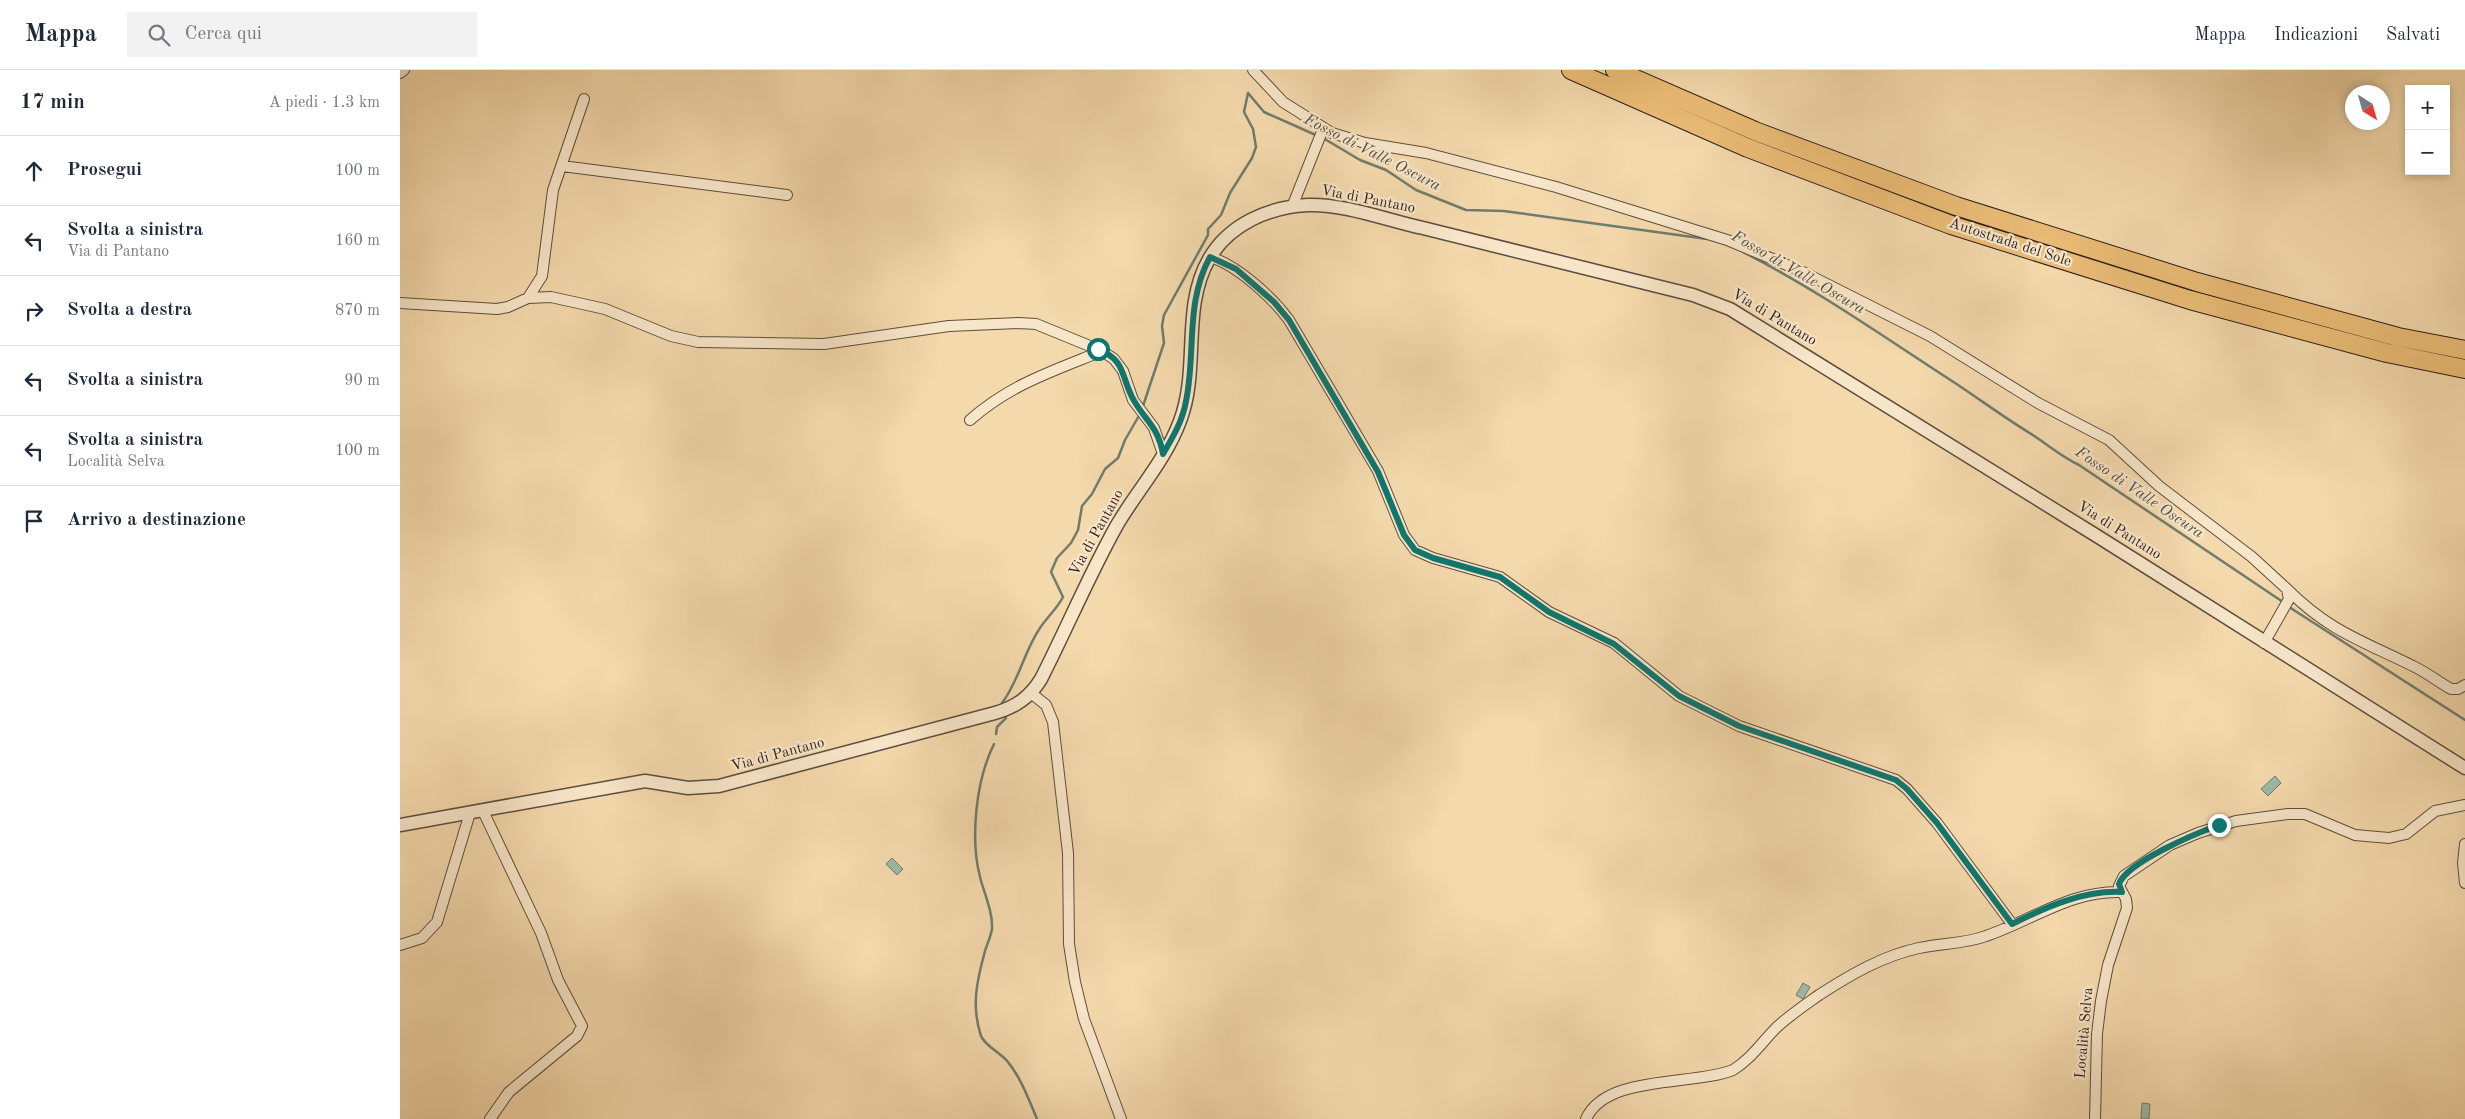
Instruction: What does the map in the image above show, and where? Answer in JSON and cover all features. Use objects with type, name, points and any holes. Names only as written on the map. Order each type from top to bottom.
[{"type":"highway","name":"Autostrada del Sole","points":[[1571,70],[1748,148],[1951,225],[2190,300],[2387,353],[2465,369]]},
{"type":"highway","name":"Autostrada del Sole","points":[[1615,70],[1755,131],[1956,206],[2197,282],[2398,337],[2465,350]]},
{"type":"street","points":[[400,73],[404,70]]},
{"type":"street","points":[[1253,70],[1279,99],[1323,129],[1361,142],[1426,153],[1584,195],[1727,240],[1799,270],[1930,336],[2038,403],[2105,437],[2153,481],[2232,541],[2315,615],[2356,640],[2414,667],[2451,689],[2458,690],[2465,684]]},
{"type":"street","points":[[528,298],[542,276],[552,195],[584,99]]},
{"type":"street","points":[[1292,207],[1323,129]]},
{"type":"street","points":[[562,166],[787,195]]},
{"type":"street","name":"Via di Pantano","points":[[400,825],[645,781],[688,788],[720,786],[1016,706],[1031,693],[1041,679],[1110,539],[1178,427],[1186,401],[1195,303],[1200,281],[1210,257],[1224,239],[1242,225],[1265,213],[1312,205],[1339,208],[1683,293],[1718,304],[1743,316],[2097,536],[2264,644],[2465,768]]},
{"type":"street","points":[[1210,257],[1236,269],[1274,302],[1289,320],[1378,472],[1404,535],[1415,550],[1433,558],[1500,577],[1549,612],[1614,644],[1679,696],[1739,726],[1842,763],[1884,774],[1896,780],[1907,789],[1937,823],[2012,924]]},
{"type":"street","points":[[400,303],[497,309],[511,306],[528,298],[548,296],[595,306],[671,336],[692,342],[824,344],[949,326],[1025,323],[1039,325],[1102,350],[1119,364],[1131,396],[1154,428],[1163,454]]},
{"type":"street","points":[[970,420],[1024,382],[1102,350]]},
{"type":"street","points":[[2264,644],[2288,605],[2287,589]]},
{"type":"street","points":[[1031,693],[1046,706],[1054,722],[1068,853],[1070,944],[1078,997],[1086,1027],[1120,1119]]},
{"type":"street","name":"Località Selva","points":[[2095,1119],[2098,1019],[2106,972],[2127,908],[2126,899],[2119,884],[2122,878],[2156,853],[2190,836],[2230,822],[2288,814],[2305,814],[2360,836],[2389,838],[2406,834],[2435,811],[2465,805]]},
{"type":"street","points":[[484,811],[534,918],[558,980],[582,1026],[577,1036],[509,1092],[490,1119]]},
{"type":"street","points":[[400,945],[422,938],[437,922],[470,813]]},
{"type":"street","points":[[2465,844],[2462,863],[2465,883]]},
{"type":"street","points":[[1586,1119],[1596,1104],[1615,1093],[1733,1070],[1747,1060],[1775,1029],[1800,1009],[1849,977],[1880,961],[1918,948],[1978,939],[2076,897],[2094,893],[2122,892]]},
{"type":"shaded area","points":[[2275,776],[2281,783],[2268,796],[2261,789]]},
{"type":"shaded area","points":[[892,858],[903,869],[897,875],[886,864]]},
{"type":"shaded area","points":[[1803,983],[1810,987],[1803,999],[1796,995]]},
{"type":"shaded area","points":[[2142,1103],[2150,1104],[2149,1119],[2141,1119]]},
{"type":"waterway","name":"Fosso di Valle Oscura","points":[[1248,93],[1264,112],[1318,136]]},
{"type":"waterway","points":[[1142,409],[1164,343],[1162,326],[1164,315],[1208,235],[1208,229],[1221,215],[1230,193],[1252,158],[1256,147],[1253,129],[1244,112],[1248,93]]},
{"type":"waterway","name":"Fosso di Valle Oscura","points":[[1323,138],[1360,160],[1386,170],[1416,190],[1466,210],[1504,211],[1707,239]]},
{"type":"waterway","name":"Fosso di Valle Oscura","points":[[1743,252],[1823,297],[1962,387],[2059,454],[2079,465],[2283,602]]},
{"type":"waterway","points":[[1003,706],[1002,703],[1013,685],[1034,637],[1063,597],[1051,572],[1057,558],[1071,543],[1078,530],[1082,506],[1092,494],[1105,469],[1118,458],[1125,440],[1140,414]]},
{"type":"waterway","name":"Fosso di Valle Oscura","points":[[2289,607],[2465,720]]},
{"type":"waterway","points":[[996,734],[997,727],[1006,718],[1005,714]]},
{"type":"waterway","points":[[994,744],[983,774],[976,809],[975,845],[977,862],[992,923],[976,993],[976,1014],[983,1040],[1013,1068],[1037,1119]]},
{"type":"route","points":[[1098,349],[1112,356],[1119,364],[1126,378],[1131,396],[1148,417],[1160,440],[1163,454],[1178,427],[1184,411],[1188,388],[1193,317],[1198,286],[1204,269],[1210,257],[1234,267],[1274,302],[1293,325],[1384,482],[1409,545],[1421,554],[1500,577],[1549,612],[1614,644],[1679,696],[1739,726],[1835,761],[1884,774],[1900,782],[1937,823],[2012,924],[2076,897],[2094,893],[2122,892],[2119,884],[2122,878],[2156,853],[2179,840],[2219,825]]}]
